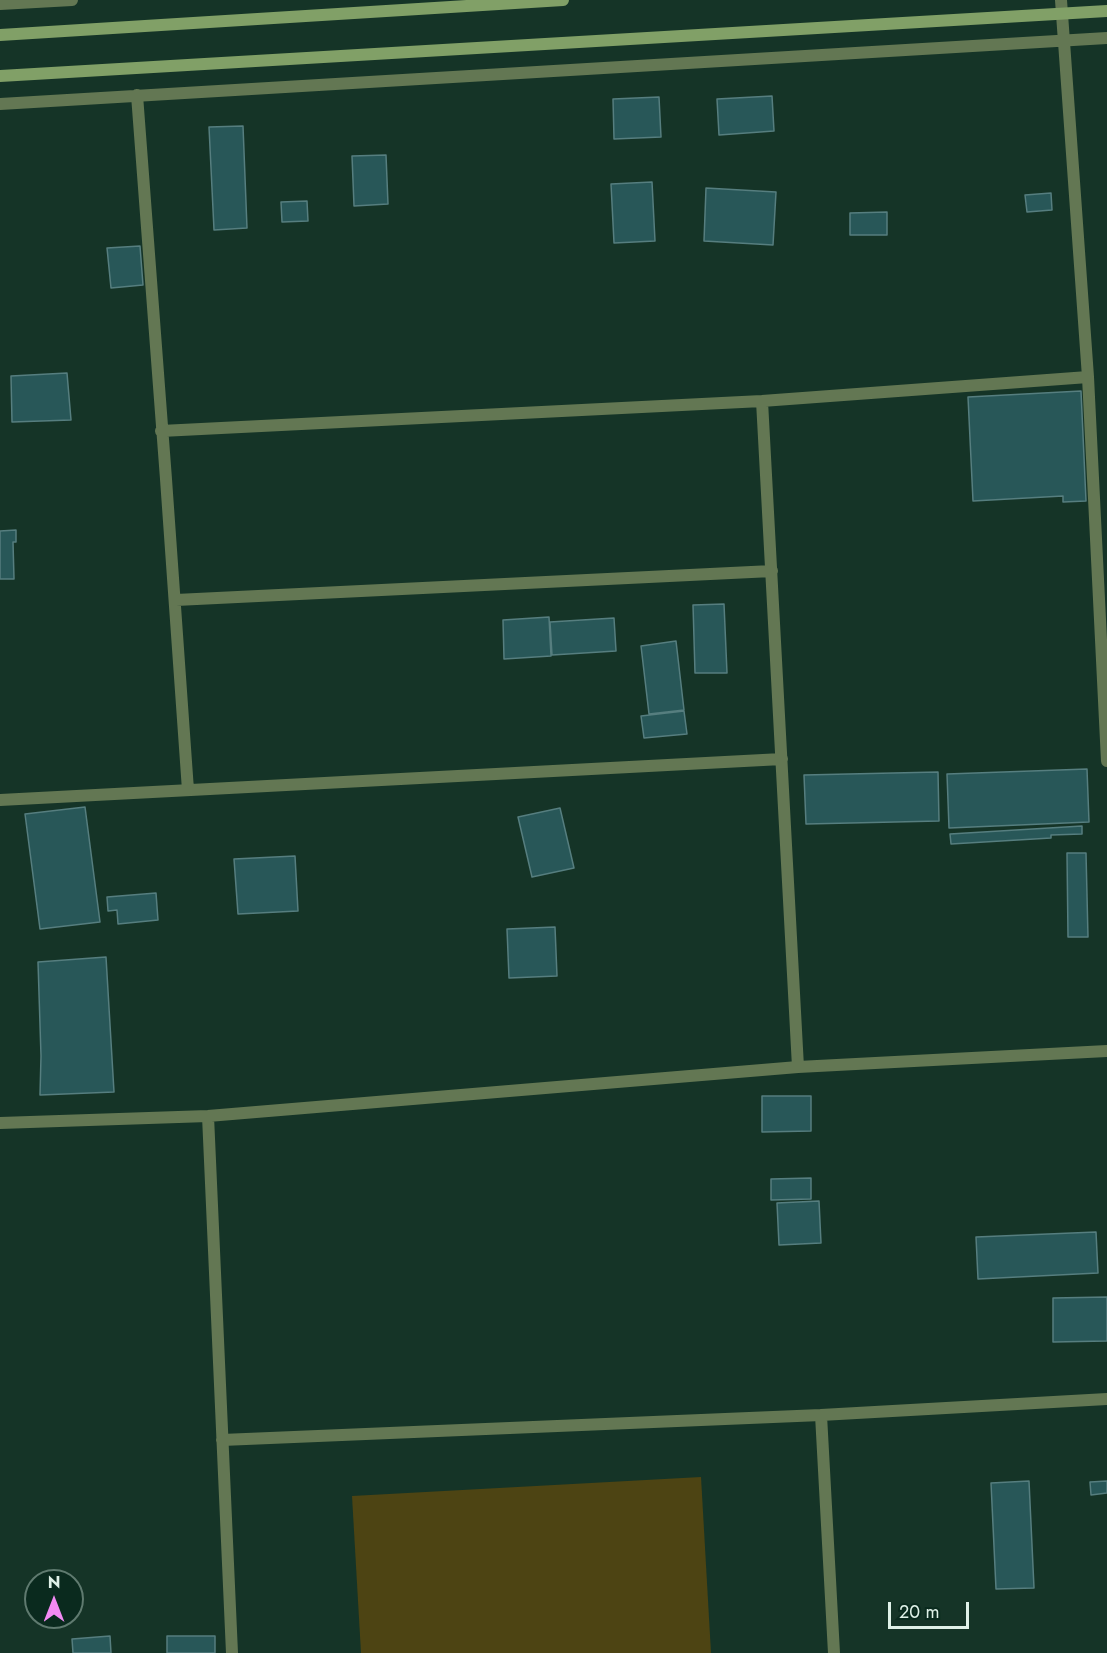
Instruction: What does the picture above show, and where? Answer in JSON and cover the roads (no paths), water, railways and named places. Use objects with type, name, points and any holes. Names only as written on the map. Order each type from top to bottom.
[{"type":"main road","points":[[0,35],[563,0]]},
{"type":"main road","points":[[0,76],[1107,11]]},
{"type":"street","points":[[0,4],[72,0]]},
{"type":"street","points":[[1061,0],[1088,377],[1107,761]]},
{"type":"street","points":[[0,104],[1107,38]]},
{"type":"street","points":[[137,95],[161,431],[176,600],[188,790]]},
{"type":"street","points":[[161,431],[762,401],[1088,377]]},
{"type":"street","points":[[762,401],[798,1067]]},
{"type":"street","points":[[176,600],[772,571]]},
{"type":"street","points":[[0,800],[782,759]]},
{"type":"street","points":[[0,1123],[207,1116],[798,1067],[1107,1051]]},
{"type":"street","points":[[207,1116],[232,1653]]},
{"type":"street","points":[[222,1440],[821,1415],[1107,1399]]},
{"type":"street","points":[[821,1415],[834,1653]]}]
